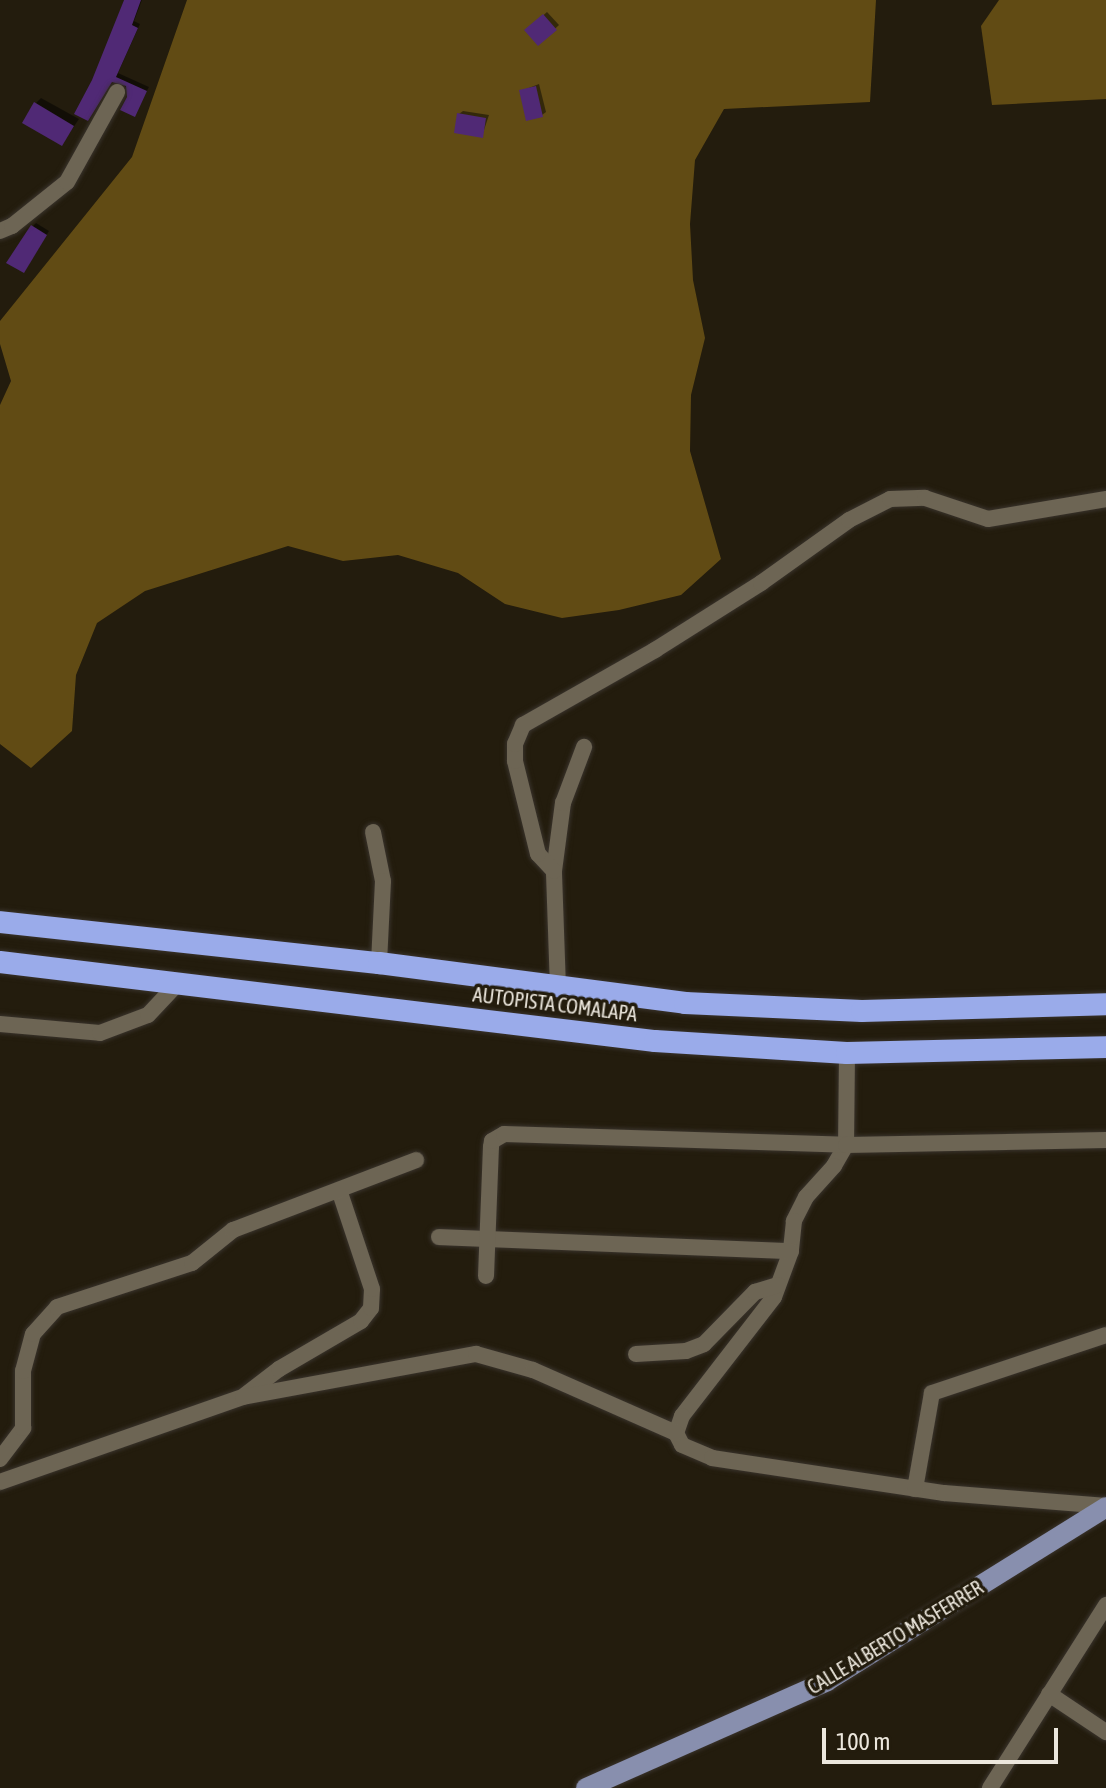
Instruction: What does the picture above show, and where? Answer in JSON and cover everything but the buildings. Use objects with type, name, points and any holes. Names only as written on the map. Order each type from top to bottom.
[{"type":"highway","name":"AUTOPISTA COMALAPA","points":[[0,922],[379,963],[685,1003],[862,1011],[1106,1004]]},
{"type":"highway","name":"AUTOPISTA COMALAPA","points":[[0,962],[655,1041],[847,1053],[1106,1047]]},
{"type":"main road","name":"CALLE ALBERTO MASFERRER","points":[[586,1788],[827,1681],[1106,1506]]},
{"type":"street","points":[[0,231],[12,226],[67,182],[117,92]]},
{"type":"street","points":[[554,871],[538,854],[515,761],[515,744],[523,725],[655,650],[761,583],[849,520],[890,499],[925,498],[988,519],[1106,499]]},
{"type":"street","points":[[558,988],[554,871],[563,803],[584,747]]},
{"type":"street","points":[[373,832],[383,881],[379,963]]},
{"type":"street","points":[[0,1024],[100,1033],[148,1015],[179,982]]},
{"type":"street","points":[[676,1433],[682,1416],[756,1321],[778,1285],[791,1251],[794,1221],[806,1197],[834,1166],[846,1145],[847,1053]]},
{"type":"street","points":[[486,1276],[491,1147],[492,1141],[504,1134],[846,1145],[1106,1140]]},
{"type":"street","points":[[0,1459],[23,1428],[23,1371],[33,1334],[57,1307],[192,1263],[233,1230],[416,1160]]},
{"type":"street","points":[[243,1397],[279,1369],[361,1321],[371,1308],[372,1289],[339,1190]]},
{"type":"street","points":[[439,1237],[791,1251]]},
{"type":"street","points":[[636,1354],[686,1351],[704,1344],[755,1292],[778,1285]]},
{"type":"street","points":[[915,1489],[932,1393],[1106,1335]]},
{"type":"street","points":[[0,1482],[243,1397],[476,1354],[533,1370],[676,1433],[682,1445],[712,1458],[915,1489],[1106,1506]]},
{"type":"street","points":[[990,1788],[1106,1605]]},
{"type":"street","points":[[1049,1694],[1106,1732]]},
{"type":"shaded area","points":[[187,0],[876,0],[870,102],[724,109],[695,160],[690,224],[693,280],[705,338],[691,395],[690,451],[721,559],[681,595],[619,610],[562,618],[505,604],[458,573],[398,555],[343,561],[288,546],[145,591],[97,623],[76,675],[72,731],[31,768],[0,744],[0,405],[11,381],[0,344],[0,321],[132,157]]},
{"type":"shaded area","points":[[999,0],[1106,0],[1106,99],[992,105],[981,26]]}]
